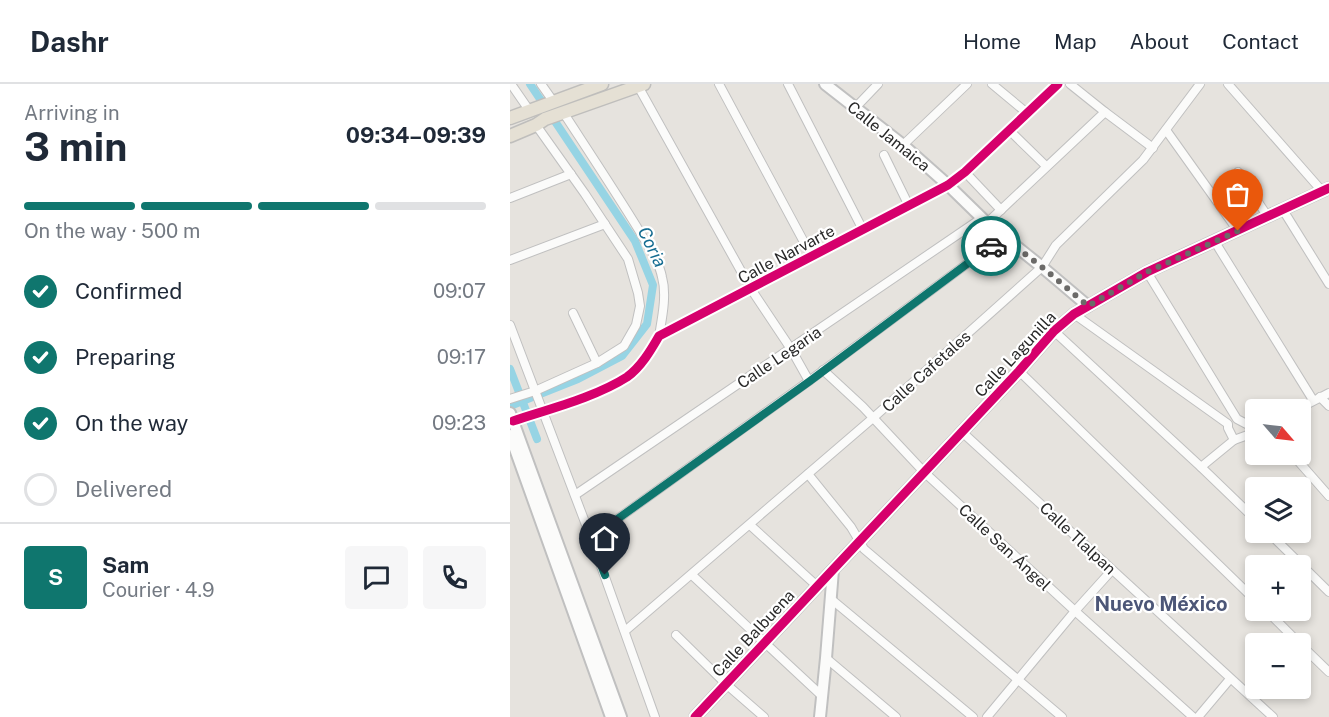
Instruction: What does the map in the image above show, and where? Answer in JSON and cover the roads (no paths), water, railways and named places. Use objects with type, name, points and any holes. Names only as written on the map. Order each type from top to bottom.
[{"type":"main road","points":[[510,118],[602,84]]},
{"type":"main road","points":[[510,136],[550,118],[641,85]]},
{"type":"street","points":[[511,84],[541,106]]},
{"type":"street","points":[[541,84],[541,106]]},
{"type":"street","points":[[718,84],[812,257]]},
{"type":"street","points":[[788,84],[863,230]]},
{"type":"street","name":"Calle Jamaica","points":[[825,84],[903,145],[984,221],[1088,306]]},
{"type":"street","points":[[855,108],[878,84]]},
{"type":"street","points":[[903,145],[967,84]]},
{"type":"street","points":[[992,84],[1027,113]]},
{"type":"street","name":"Calle Narvarte","points":[[514,418],[565,405],[627,377],[637,369],[659,336],[751,290],[948,185],[965,172],[1058,84]]},
{"type":"street","points":[[1070,84],[1153,148]]},
{"type":"street","name":"Calle Cafetales","points":[[625,631],[873,418],[1042,267],[1056,244],[1143,160],[1200,84]]},
{"type":"street","points":[[1228,84],[1325,190]]},
{"type":"street","points":[[641,85],[751,290],[810,381]]},
{"type":"street","name":"Calle Legaria","points":[[575,495],[1001,210],[1105,112]]},
{"type":"street","points":[[512,398],[533,393],[597,363],[624,346],[636,324],[640,306],[628,259],[571,174],[550,118]]},
{"type":"street","points":[[550,118],[617,194],[653,256],[663,278],[659,336]]},
{"type":"street","points":[[1009,130],[1046,166]]},
{"type":"street","points":[[1166,130],[1238,231]]},
{"type":"street","points":[[884,155],[909,206]]},
{"type":"street","points":[[965,172],[1001,210]]},
{"type":"street","points":[[1238,172],[1268,217]]},
{"type":"street","points":[[510,198],[571,174]]},
{"type":"street","name":"Calle Lagunilla","points":[[833,570],[1054,331],[1074,314],[1147,272],[1325,190]]},
{"type":"street","points":[[1283,210],[1329,284]]},
{"type":"street","points":[[510,260],[605,224]]},
{"type":"street","points":[[591,538],[810,381],[1003,237]]},
{"type":"street","points":[[1215,242],[1317,399],[1329,406]]},
{"type":"street","points":[[1147,272],[1237,418],[1245,423]]},
{"type":"street","points":[[573,313],[597,363]]},
{"type":"street","points":[[1074,314],[1228,424]]},
{"type":"street","points":[[510,325],[533,393],[591,538],[655,717]]},
{"type":"street","points":[[1054,331],[1245,509]]},
{"type":"street","name":"Calle San Ángel","points":[[823,370],[924,472],[1075,612],[1193,717]]},
{"type":"street","points":[[1019,371],[1245,590]]},
{"type":"street","points":[[1311,402],[1329,393]]},
{"type":"street","points":[[514,418],[621,717]]},
{"type":"street","points":[[1234,440],[1228,424],[1232,418],[1237,418]]},
{"type":"street","name":"Calle Tlalpan","points":[[962,432],[1273,717]]},
{"type":"street","points":[[510,435],[611,717]]},
{"type":"street","points":[[1201,466],[1234,440],[1245,436]]},
{"type":"street","points":[[1302,465],[1329,496]]},
{"type":"street","points":[[807,474],[851,527],[864,549],[1062,717]]},
{"type":"street","points":[[750,525],[817,586]]},
{"type":"street","points":[[1279,543],[1329,592]]},
{"type":"street","points":[[820,717],[833,570]]},
{"type":"street","name":"Calle Balbuena","points":[[695,717],[833,570]]},
{"type":"street","points":[[987,717],[1112,570]]},
{"type":"street","points":[[692,575],[821,695]]},
{"type":"street","points":[[831,599],[973,717]]},
{"type":"street","points":[[1277,621],[1289,633]]},
{"type":"street","points":[[676,635],[764,717]]},
{"type":"street","points":[[1311,655],[1329,672]]},
{"type":"street","points":[[826,658],[896,717]]},
{"type":"street","points":[[1198,717],[1230,679]]},
{"type":"waterway","name":"Coria","points":[[510,406],[578,379],[622,356],[647,324],[653,285],[635,241],[530,84]]},
{"type":"waterway","name":"Coria","points":[[510,369],[537,439]]},
{"type":"district","name":"Nuevo México","points":[[1161,604]]}]
